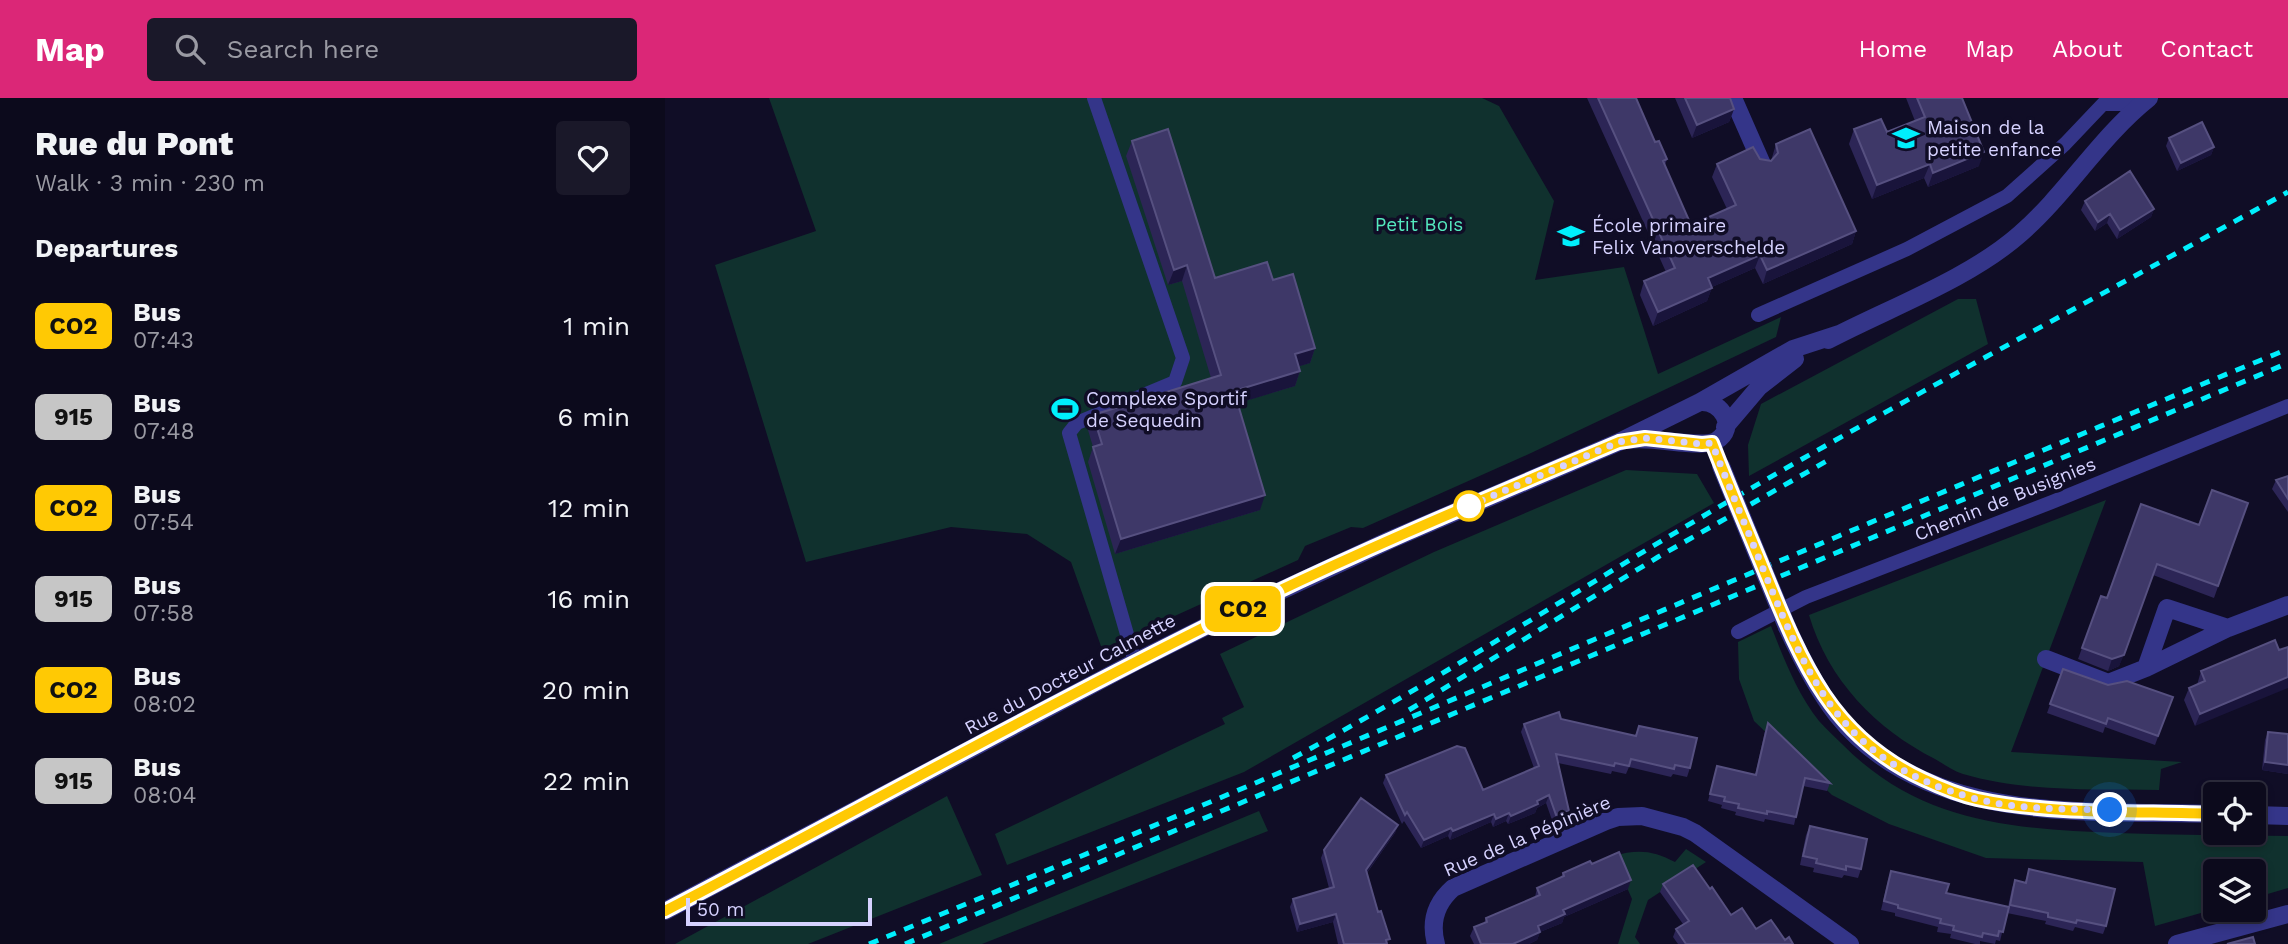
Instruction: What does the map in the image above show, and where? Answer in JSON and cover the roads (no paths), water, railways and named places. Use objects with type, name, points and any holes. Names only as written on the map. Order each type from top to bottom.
[{"type":"street","points":[[1733,98],[1762,164]]},
{"type":"street","points":[[1619,442],[1645,438],[1705,443],[1721,437],[1725,427],[1746,401],[1795,359],[1839,334],[1970,269],[2005,246],[2051,204],[2145,101]]},
{"type":"street","points":[[1619,442],[1695,404],[1793,349],[1839,334]]},
{"type":"street","points":[[1725,427],[1725,417],[1720,408],[1711,402],[1695,404],[1683,419],[1689,438],[1705,443],[1721,466],[1787,627],[1815,684],[1865,744],[1902,769],[1936,786],[1975,799],[2015,805],[2203,813]]},
{"type":"street","name":"Rue du Docteur Calmette","points":[[665,911],[1135,662],[1285,588],[1619,442]]},
{"type":"street","points":[[2046,659],[2108,682],[2146,668],[2228,628],[2288,605]]},
{"type":"street","points":[[2146,668],[2167,608],[2228,628]]},
{"type":"street","points":[[2266,815],[2288,816]]},
{"type":"street","name":"Rue de la Pépinière","points":[[1436,944],[1433,925],[1435,913],[1439,903],[1453,888],[1606,821],[1630,816],[1657,818],[1695,833],[1850,944]]},
{"type":"street","points":[[2177,944],[2288,914]]},
{"type":"lane","points":[[1094,98],[1183,358],[1175,382],[1077,423],[1069,433],[1135,662]]},
{"type":"lane","points":[[1758,315],[1907,249],[2007,196],[2103,104],[2145,101]]},
{"type":"lane","name":"Chemin de Busignies","points":[[1738,632],[1806,597],[2052,502],[2288,406]]},
{"type":"railway","points":[[1293,758],[1403,696],[1798,461],[2288,192]]},
{"type":"railway","points":[[869,944],[2288,349]]},
{"type":"railway","points":[[905,944],[2288,363]]},
{"type":"railway","points":[[1409,710],[1658,557],[1832,458]]},
{"type":"place","name":"Maison de la petite enfance","points":[[1906,138]]},
{"type":"place","name":"École primaire Felix Vanoverschelde","points":[[1571,236]]},
{"type":"place","name":"Complexe Sportif de Sequedin","points":[[1065,409]]},
{"type":"park label","name":"Petit Bois","points":[[1419,224]]}]
